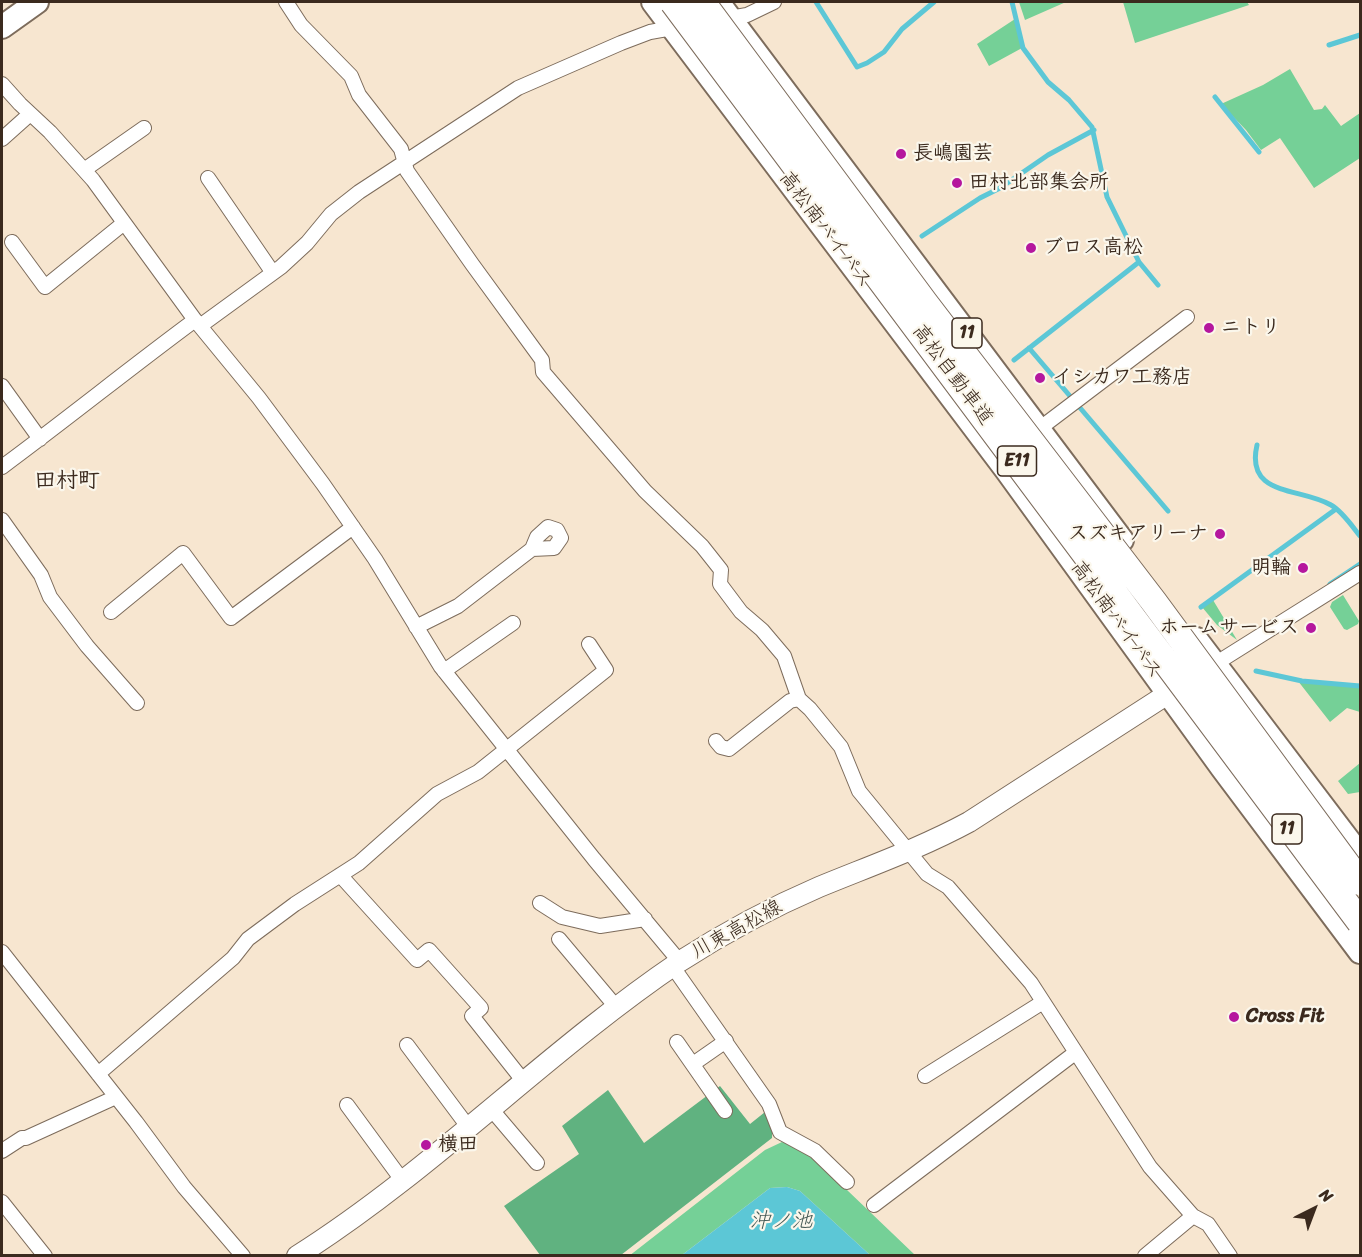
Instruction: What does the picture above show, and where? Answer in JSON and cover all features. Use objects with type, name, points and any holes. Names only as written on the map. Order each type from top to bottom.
[{"type":"highway","points":[[2,27],[37,2]]},
{"type":"highway","name":"高松南バイパス","points":[[653,2],[1007,471],[1360,952]]},
{"type":"highway","name":"高松自動車道","points":[[673,2],[1360,922]]},
{"type":"highway","name":"高松自動車道","points":[[702,2],[925,303],[1147,592],[1360,882]]},
{"type":"highway","name":"11","points":[[724,10],[1360,855]]},
{"type":"highway","name":"11","points":[[1215,664],[1238,712],[1360,876]]},
{"type":"highway","name":"11","points":[[1168,693],[1213,730],[1360,928]]},
{"type":"main road","name":"川東高松線","points":[[297,1256],[327,1237],[470,1128],[617,1008],[676,964],[720,936],[761,914],[819,887],[935,841],[969,822],[1215,664]]},
{"type":"street","points":[[286,2],[301,25],[351,76],[359,95],[401,149],[408,171],[420,189],[542,360],[543,372],[645,491],[702,546],[715,562],[721,570],[720,584],[741,612],[762,630],[783,656],[799,699],[841,747],[859,791],[927,874],[948,887],[1031,984],[1150,1167],[1193,1216],[1208,1224],[1230,1256]]},
{"type":"street","points":[[2,467],[198,323],[273,273],[307,243],[331,214],[359,192],[518,88],[650,32],[673,28],[724,10],[747,15],[774,2]]},
{"type":"street","points":[[2,84],[84,170],[198,323],[259,398],[375,558],[444,671],[645,919],[769,1104],[780,1132],[815,1151],[848,1182]]},
{"type":"street","points":[[2,139],[30,114]]},
{"type":"street","points":[[84,170],[144,128]]},
{"type":"street","points":[[208,178],[273,273]]},
{"type":"street","points":[[12,243],[45,287],[124,223]]},
{"type":"street","points":[[1039,429],[1187,317]]},
{"type":"street","points":[[2,386],[40,439]]},
{"type":"street","points":[[2,520],[25,550],[41,575],[50,597],[74,630],[137,703]]},
{"type":"street","points":[[111,612],[183,553],[231,618],[353,527]]},
{"type":"street","points":[[416,627],[458,606],[532,549]]},
{"type":"street","points":[[1215,664],[1360,573]]},
{"type":"street","points":[[444,671],[513,623]]},
{"type":"street","points":[[98,1074],[233,958],[248,939],[295,904],[358,863],[437,794],[478,772],[606,670],[589,644]]},
{"type":"street","points":[[716,741],[721,747],[729,749],[790,701],[799,699]]},
{"type":"street","points":[[340,875],[417,960],[429,950],[474,1000],[481,1008],[472,1016],[525,1083]]},
{"type":"street","points":[[540,903],[562,917],[600,926],[645,919]]},
{"type":"street","points":[[558,939],[617,1008]]},
{"type":"street","points":[[2,952],[184,1187],[243,1256]]},
{"type":"street","points":[[925,1076],[1043,1002]]},
{"type":"street","points":[[693,1064],[726,1041]]},
{"type":"street","points":[[677,1042],[725,1111]]},
{"type":"street","points":[[406,1045],[470,1128]]},
{"type":"street","points":[[874,1205],[1076,1053]]},
{"type":"street","points":[[2,1151],[22,1138],[116,1097]]},
{"type":"street","points":[[347,1105],[402,1180]]},
{"type":"street","points":[[492,1110],[537,1163]]},
{"type":"street","points":[[2,1202],[45,1256]]},
{"type":"street","points":[[1145,1256],[1193,1216]]},
{"type":"green space","points":[[1019,2],[1066,2],[1025,20]]},
{"type":"green space","points":[[1123,2],[1247,2],[1249,5],[1135,43]]},
{"type":"green space","points":[[1015,19],[1022,48],[989,66],[977,44]]},
{"type":"green space","points":[[1290,69],[1314,110],[1322,109],[1325,105],[1341,126],[1360,113],[1360,158],[1314,188],[1280,138],[1261,150],[1246,130],[1221,104],[1263,85]]},
{"type":"green space","points":[[1343,595],[1359,621],[1347,630],[1344,629],[1330,607],[1332,602]]},
{"type":"green space","points":[[1213,600],[1237,640],[1217,625],[1202,607]]},
{"type":"green space","points":[[1298,681],[1360,687],[1360,712],[1347,708],[1330,722]]},
{"type":"green space","points":[[1360,763],[1360,792],[1348,794],[1338,781]]},
{"type":"green space","points":[[720,1086],[750,1124],[765,1112],[772,1128],[772,1138],[621,1255],[540,1255],[504,1206],[579,1154],[562,1126],[608,1090],[644,1143]]},
{"type":"green space","points":[[782,1142],[799,1148],[824,1168],[915,1255],[870,1255],[800,1191],[787,1187],[770,1188],[682,1255],[629,1256],[765,1150]]},
{"type":"water","name":"沖ノ池","points":[[787,1187],[800,1191],[870,1255],[682,1255],[770,1188]]},
{"type":"waterway","points":[[816,2],[857,67],[884,52],[902,29],[934,2]]},
{"type":"waterway","points":[[1012,2],[1023,48],[1048,82],[1069,100],[1092,127],[1107,197],[1139,262],[1158,285]]},
{"type":"waterway","points":[[1329,45],[1360,35]]},
{"type":"waterway","points":[[1215,97],[1259,152]]},
{"type":"waterway","points":[[922,236],[980,198],[1000,188],[1048,155],[1094,130]]},
{"type":"waterway","points":[[1014,360],[1139,262]]},
{"type":"waterway","points":[[1029,348],[1168,511]]},
{"type":"waterway","points":[[1257,445],[1255,462],[1259,474],[1267,482],[1278,488],[1331,505],[1343,515],[1360,536]]},
{"type":"waterway","points":[[1201,607],[1336,509]]},
{"type":"waterway","points":[[1330,584],[1360,564]]},
{"type":"waterway","points":[[1256,671],[1302,681],[1360,686]]},
{"type":"place","name":"長嶋園芸","points":[[901,154]]},
{"type":"place","name":"田村北部集会所","points":[[957,183]]},
{"type":"place","name":"ブロス高松","points":[[1031,248]]},
{"type":"place","name":"ニトリ","points":[[1209,328]]},
{"type":"place","name":"イシカワ工務店","points":[[1040,378]]},
{"type":"place","name":"スズキアリーナ","points":[[1220,534]]},
{"type":"place","name":"明輪","points":[[1303,568]]},
{"type":"place","name":"ホームサービス","points":[[1311,628]]},
{"type":"place","name":"Cross Fit","points":[[1234,1017]]},
{"type":"place","name":"横田","points":[[426,1145]]},
{"type":"district","name":"田村町","points":[[67,481]]}]
